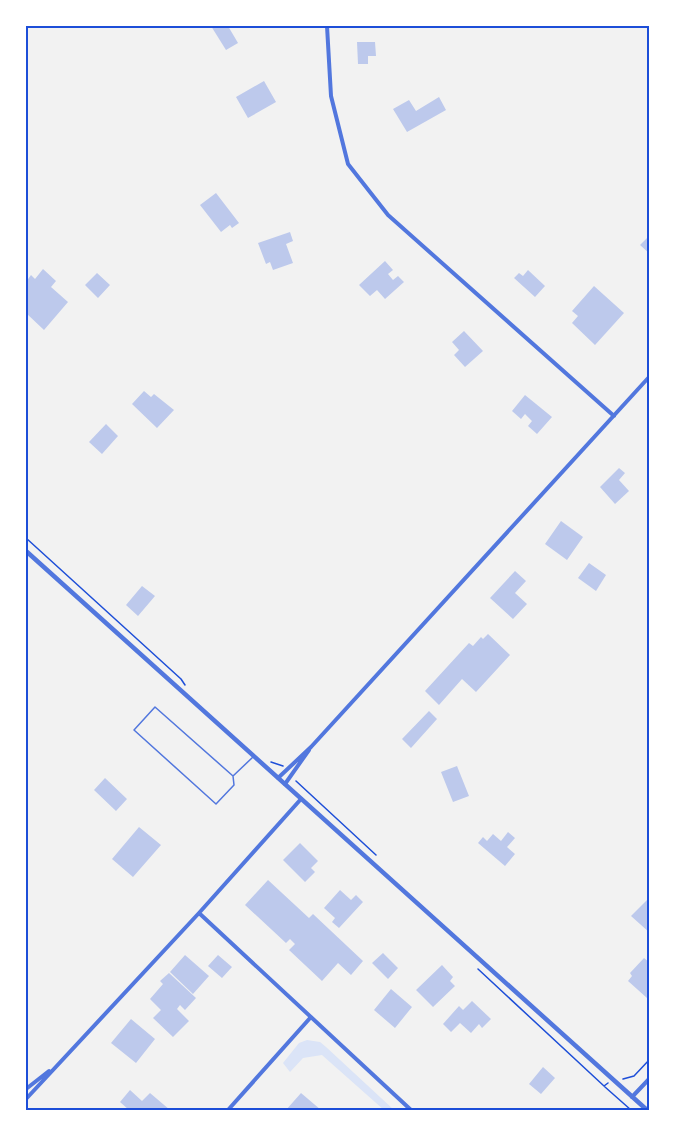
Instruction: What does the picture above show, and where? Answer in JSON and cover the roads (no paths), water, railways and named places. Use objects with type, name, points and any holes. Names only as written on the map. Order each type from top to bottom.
[{"type":"street","points":[[327,26],[331,96],[348,164],[388,215],[614,416]]},
{"type":"street","points":[[278,778],[311,747],[650,376]]},
{"type":"street","points":[[26,551],[647,1110]]},
{"type":"street","points":[[285,784],[311,747]]},
{"type":"street","points":[[26,1099],[199,913],[301,799]]},
{"type":"street","points":[[199,913],[411,1110]]},
{"type":"street","points":[[228,1110],[311,1017]]},
{"type":"street","points":[[26,1089],[60,1063]]},
{"type":"street","points":[[632,1097],[650,1078]]},
{"type":"lane","points":[[155,706],[233,777],[234,784],[216,804],[134,730],[155,706]]},
{"type":"lane","points":[[233,777],[254,756]]}]
